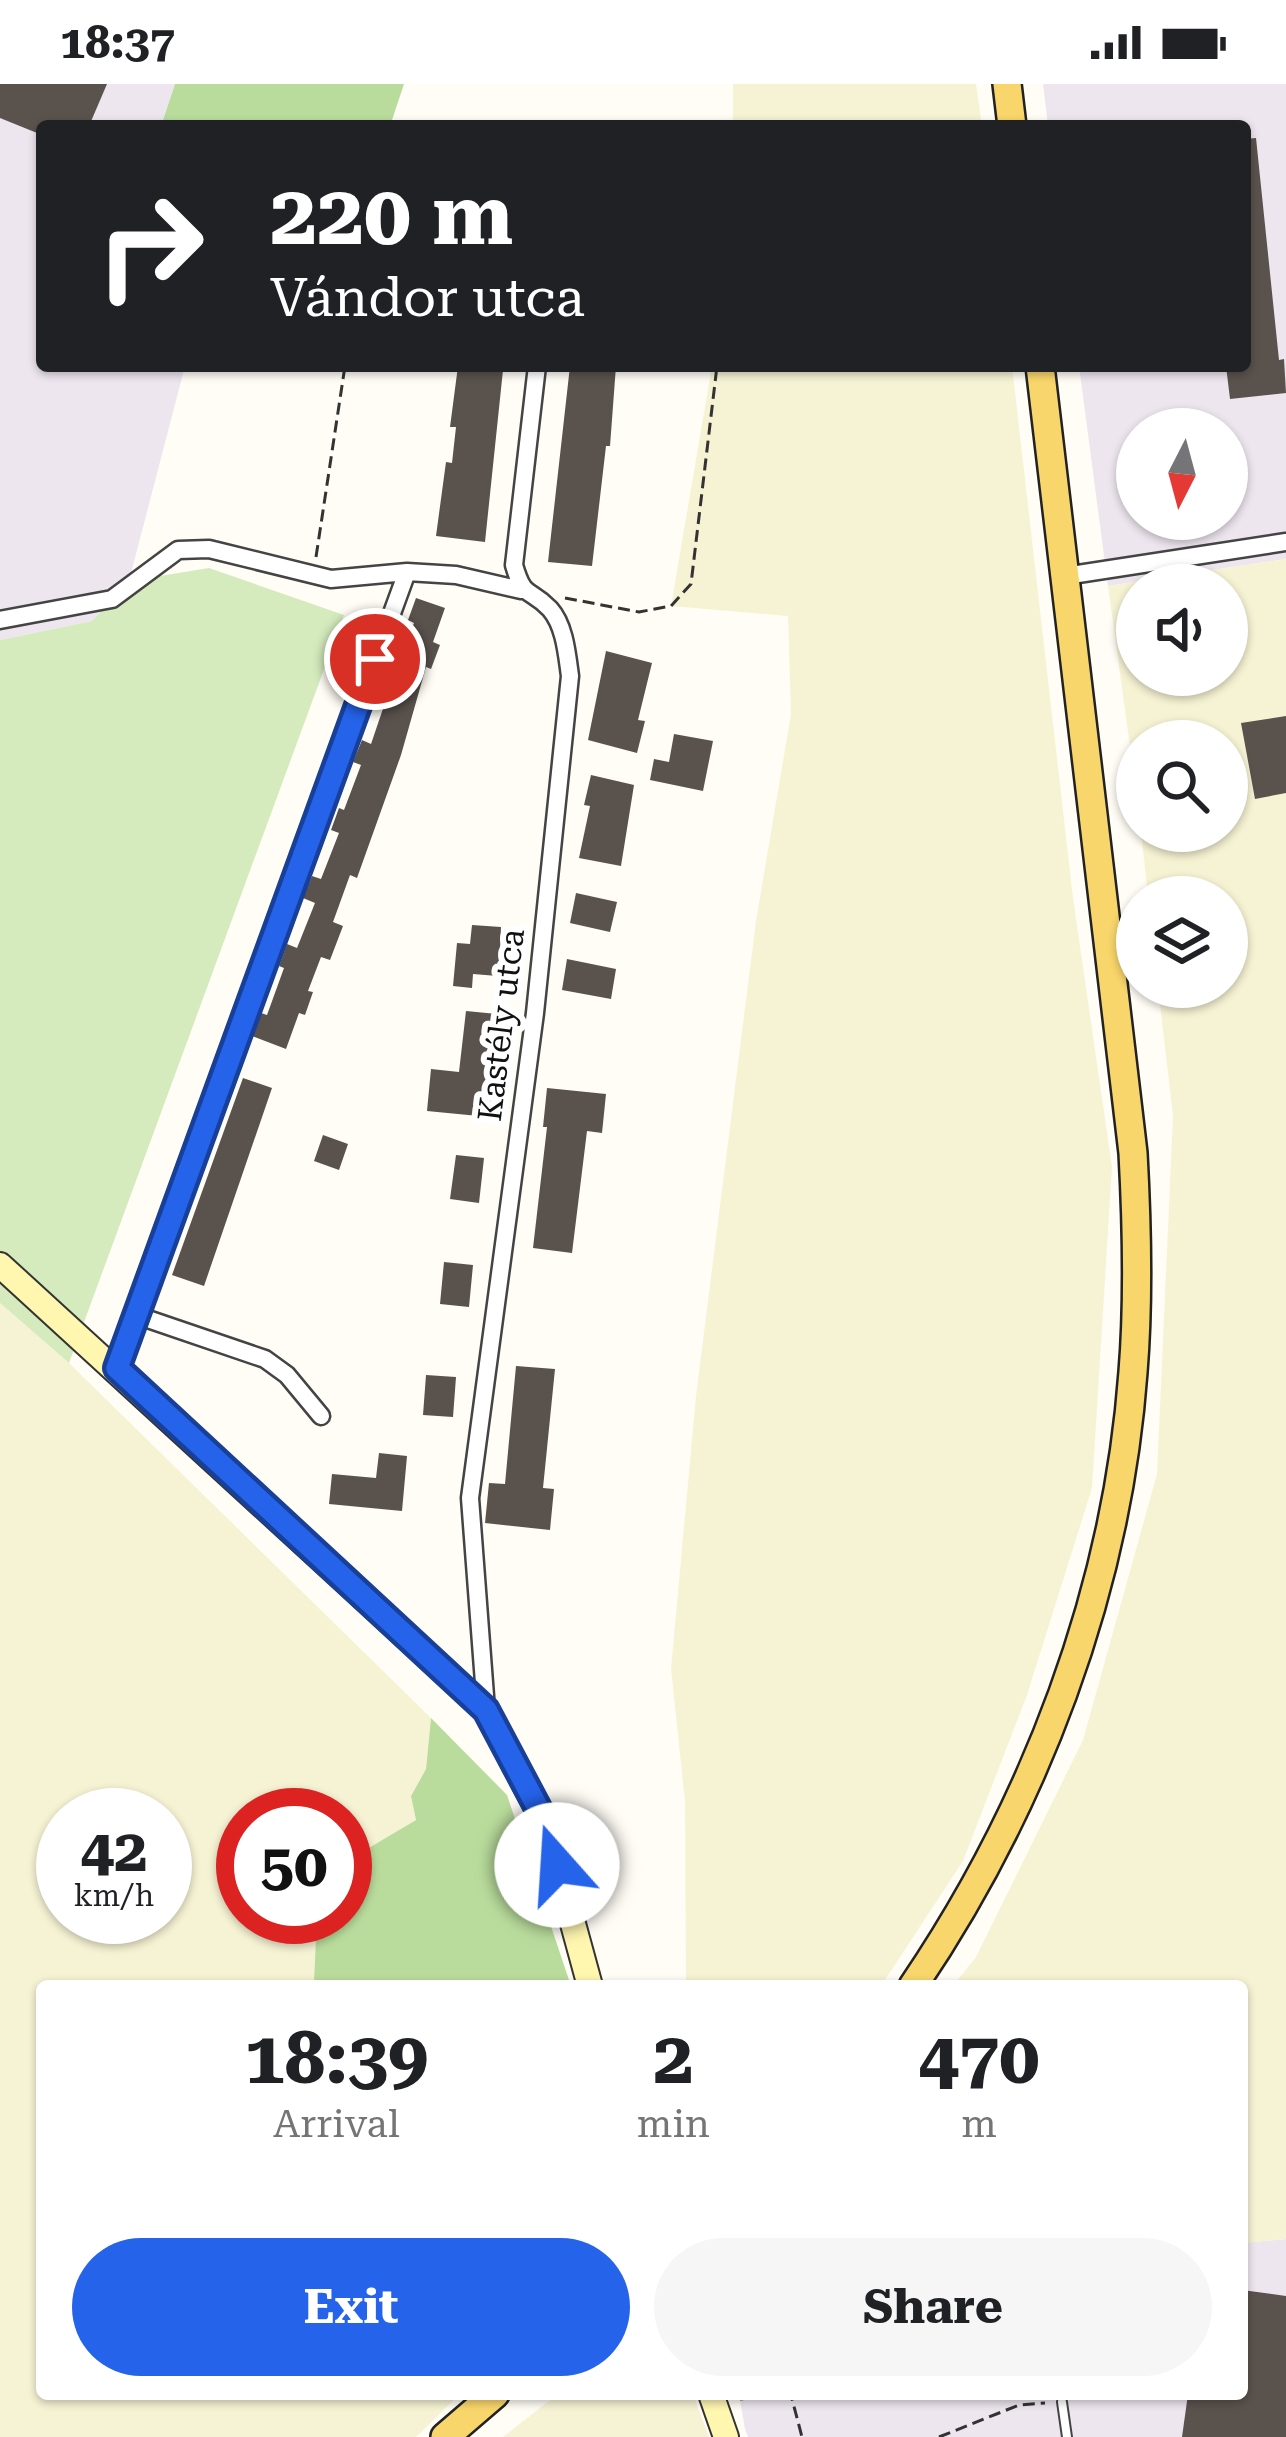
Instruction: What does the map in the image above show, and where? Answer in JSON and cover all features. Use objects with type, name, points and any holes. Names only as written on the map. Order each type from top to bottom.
[{"type":"main road","points":[[1007,84],[1011,120]]},
{"type":"main road","points":[[917,1980],[997,1844],[1078,1651],[1118,1487],[1133,1373],[1137,1268],[1133,1153],[1041,372]]},
{"type":"main road","points":[[0,1264],[486,1710],[547,1825],[588,1980]]},
{"type":"main road","points":[[445,2437],[488,2400]]},
{"type":"main road","points":[[714,2400],[726,2437]]},
{"type":"street","points":[[0,620],[112,599],[178,550],[209,548],[331,579],[407,572],[456,575],[521,590],[514,565],[537,372]]},
{"type":"street","points":[[1065,576],[1286,542]]},
{"type":"street","points":[[117,1368],[407,572]]},
{"type":"street","name":"Kastély utca","points":[[486,1710],[470,1498],[535,1013],[570,676],[566,644],[551,610],[521,590]]},
{"type":"street","points":[[136,1315],[265,1359],[287,1375],[321,1416]]},
{"type":"lane","points":[[1062,2402],[1067,2437]]},
{"type":"path","points":[[314,576],[344,372]]},
{"type":"path","points":[[568,598],[639,612],[671,606],[691,584],[717,372]]},
{"type":"path","points":[[794,2400],[802,2437]]},
{"type":"path","points":[[939,2437],[1019,2405],[1062,2402]]},
{"type":"shaded area","points":[[0,84],[175,84],[163,120],[36,120],[36,372],[183,372],[129,581],[92,621],[0,640]]},
{"type":"shaded area","points":[[733,84],[976,84],[981,120],[733,120]]},
{"type":"shaded area","points":[[1043,84],[1286,84],[1286,559],[1248,565],[1116,564],[1116,585],[1108,586],[1080,372],[1251,372],[1251,120],[1047,120]]},
{"type":"shaded area","points":[[711,372],[1013,372],[1073,898],[1112,1167],[1092,1488],[1027,1695],[963,1861],[885,1980],[686,1980],[685,1801],[671,1669],[696,1396],[756,921],[791,714],[788,616],[671,606]]},
{"type":"shaded area","points":[[1286,559],[1286,2239],[1248,2242],[1248,1980],[958,1980],[976,1957],[1083,1740],[1157,1474],[1173,1116],[1160,1008],[1248,1008],[1248,876],[1146,876],[1143,852],[1248,852],[1248,720],[1126,720],[1123,696],[1248,696],[1248,565]]},
{"type":"shaded area","points":[[1116,585],[1116,644],[1108,586]]},
{"type":"shaded area","points":[[0,1303],[69,1363],[431,1718],[426,1769],[411,1796],[416,1820],[372,1846],[372,1788],[216,1788],[216,1944],[317,1944],[316,1980],[36,1980],[36,2400],[454,2400],[416,2437],[0,2437]]},
{"type":"shaded area","points":[[1286,2239],[1286,2437],[748,2437],[740,2400],[1248,2400],[1248,2242]]},
{"type":"shaded area","points":[[550,2400],[695,2400],[709,2437],[503,2437]]},
{"type":"green space","points":[[175,84],[404,84],[392,120],[163,120]]},
{"type":"green space","points":[[209,568],[344,615],[69,1363],[0,1303],[0,640],[92,621],[129,581]]},
{"type":"green space","points":[[431,1718],[507,1795],[569,1980],[314,1980],[316,1944],[372,1944],[372,1846],[416,1820],[411,1796],[426,1769]]},
{"type":"building","points":[[0,84],[107,84],[92,120],[36,120],[36,133],[0,118]]},
{"type":"building","points":[[1251,138],[1256,138],[1286,393],[1230,399],[1227,372],[1251,372]]},
{"type":"building","points":[[457,372],[503,372],[485,542],[436,536],[446,462],[452,463],[456,427],[450,427]]},
{"type":"building","points":[[569,372],[616,372],[592,566],[548,562]]},
{"type":"building","points":[[416,598],[445,608],[433,642],[440,645],[431,669],[426,667],[357,878],[350,875],[333,922],[343,926],[330,960],[321,957],[305,1015],[299,1013],[286,1049],[252,1036],[261,1013],[267,1015],[284,968],[279,966],[287,944],[297,948],[315,903],[303,898],[312,876],[321,879],[339,833],[331,830],[361,765],[353,762],[362,740],[371,744],[389,691],[381,689],[388,667],[396,670],[414,623],[408,620]]},
{"type":"building","points":[[606,651],[652,663],[638,720],[645,721],[637,753],[588,740]]},
{"type":"building","points":[[1286,716],[1286,793],[1255,799],[1248,722]]},
{"type":"building","points":[[674,734],[713,741],[703,791],[650,780],[654,759],[669,762]]},
{"type":"building","points":[[591,775],[634,785],[621,866],[579,858]]},
{"type":"building","points":[[576,893],[617,902],[610,932],[570,923]]},
{"type":"building","points":[[472,925],[501,927],[500,950],[513,951],[511,977],[473,974],[472,988],[453,986],[457,943],[470,944]]},
{"type":"building","points":[[567,959],[616,969],[611,999],[562,990]]},
{"type":"building","points":[[466,1011],[507,1015],[499,1118],[427,1111],[431,1069],[459,1072]]},
{"type":"building","points":[[243,1078],[272,1088],[204,1286],[172,1275]]},
{"type":"building","points":[[547,1088],[606,1094],[602,1133],[587,1131],[572,1253],[533,1248]]},
{"type":"building","points":[[323,1135],[348,1144],[339,1170],[314,1161]]},
{"type":"building","points":[[456,1155],[484,1158],[479,1203],[450,1199]]},
{"type":"building","points":[[444,1262],[473,1265],[469,1307],[440,1304]]},
{"type":"building","points":[[516,1366],[555,1369],[543,1488],[554,1489],[550,1530],[485,1523],[489,1483],[505,1484]]},
{"type":"building","points":[[426,1375],[456,1377],[453,1417],[423,1415]]},
{"type":"building","points":[[379,1453],[407,1456],[402,1511],[329,1504],[332,1474],[376,1478]]},
{"type":"building","points":[[1248,2291],[1286,2296],[1286,2437],[1182,2437],[1187,2400],[1248,2400]]},
{"type":"route","points":[[375,659],[117,1368],[486,1710],[547,1825],[557,1865]]}]
